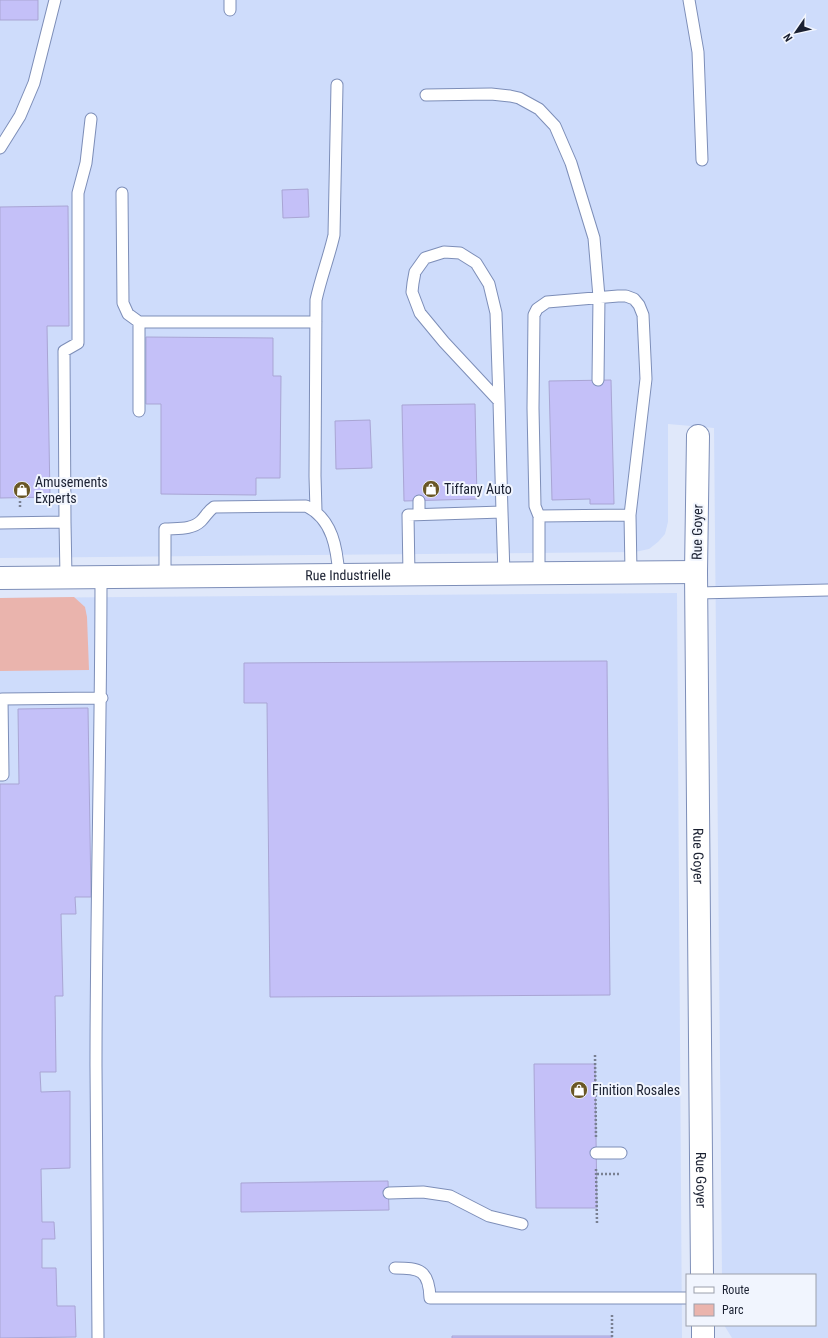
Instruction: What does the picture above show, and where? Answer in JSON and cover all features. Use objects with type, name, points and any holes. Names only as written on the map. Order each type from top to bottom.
[{"type":"street","name":"Rue Goyer","points":[[698,436],[696,582],[702,1274]]},
{"type":"street","name":"Rue Industrielle","points":[[0,578],[409,576],[631,572],[696,582]]},
{"type":"street","points":[[703,1326],[703,1338]]},
{"type":"lane","points":[[0,148],[20,116],[34,83],[55,0]]},
{"type":"lane","points":[[689,0],[698,52],[702,160]]},
{"type":"lane","points":[[316,511],[316,300],[321,276],[330,253],[334,235],[337,85]]},
{"type":"lane","points":[[426,95],[491,94],[510,96],[526,101],[547,116],[561,138],[571,163],[594,238],[599,297],[598,380]]},
{"type":"lane","points":[[66,577],[64,351],[78,343],[78,192],[86,163],[91,119]]},
{"type":"lane","points":[[122,193],[123,303],[128,314],[139,322],[316,322]]},
{"type":"lane","points":[[499,401],[427,323],[418,308],[412,292],[415,272],[420,263],[435,254],[451,252],[468,257],[476,263],[489,284],[496,313],[499,401],[504,574]]},
{"type":"lane","points":[[539,573],[538,516],[535,506],[533,408],[534,315],[537,308],[547,302],[626,296],[634,299],[639,305],[643,315],[646,379],[630,515],[631,572]]},
{"type":"lane","points":[[139,322],[139,411]]},
{"type":"lane","points":[[419,501],[419,514]]},
{"type":"lane","points":[[165,577],[165,529],[189,528],[198,524],[209,510],[214,507],[306,506],[316,511],[329,528],[335,543],[339,576]]},
{"type":"lane","points":[[409,576],[408,515],[502,512]]},
{"type":"lane","points":[[538,516],[630,515]]},
{"type":"lane","points":[[0,523],[65,522]]},
{"type":"lane","points":[[98,1338],[96,1066],[99,793],[102,698],[101,577]]},
{"type":"lane","points":[[696,582],[828,590]]},
{"type":"lane","points":[[0,775],[2,775],[2,699],[102,698]]},
{"type":"lane","points":[[596,1154],[621,1153]]},
{"type":"lane","points":[[389,1193],[423,1192],[450,1196],[489,1216],[522,1224]]},
{"type":"lane","points":[[395,1268],[414,1268],[422,1271],[427,1279],[430,1298],[686,1298]]},
{"type":"path","points":[[595,1055],[595,1064]]},
{"type":"path","points":[[596,1091],[620,1090]]},
{"type":"path","points":[[596,1174],[621,1174]]},
{"type":"path","points":[[597,1208],[597,1223]]},
{"type":"path","points":[[612,1298],[612,1338]]},
{"type":"shaded area","points":[[0,0],[828,0],[828,1338],[732,1338],[725,1326],[816,1326],[816,1274],[722,1274],[714,428],[668,424],[668,522],[665,534],[649,549],[635,552],[0,558]]},
{"type":"shaded area","points":[[677,593],[682,1338],[0,1338],[0,598]]},
{"type":"green space","points":[[74,597],[85,607],[87,617],[89,670],[0,671],[0,598]]},
{"type":"building","points":[[0,0],[38,0],[38,20],[0,20]]},
{"type":"building","points":[[308,189],[309,217],[283,218],[282,190]]},
{"type":"building","points":[[68,206],[69,326],[47,326],[50,497],[0,498],[0,207]]},
{"type":"building","points":[[146,337],[273,338],[273,376],[281,376],[280,478],[256,478],[256,495],[161,494],[161,404],[146,404]]},
{"type":"building","points":[[611,380],[614,504],[590,504],[590,499],[552,500],[549,381]]},
{"type":"building","points":[[475,404],[477,499],[404,501],[402,405]]},
{"type":"building","points":[[370,420],[372,468],[336,469],[335,421]]},
{"type":"building","points":[[607,661],[610,995],[270,997],[267,703],[244,703],[244,663]]},
{"type":"building","points":[[88,708],[91,897],[75,897],[76,914],[61,914],[63,996],[55,996],[56,1072],[40,1072],[41,1092],[70,1091],[70,1168],[41,1169],[42,1222],[54,1222],[55,1239],[42,1239],[42,1268],[56,1268],[57,1306],[75,1306],[76,1337],[0,1338],[0,784],[19,784],[18,709]]},
{"type":"building","points":[[534,1064],[595,1064],[597,1208],[536,1208]]},
{"type":"building","points":[[388,1181],[389,1210],[241,1212],[241,1183]]},
{"type":"building","points":[[452,1336],[612,1336],[612,1338],[452,1338]]},
{"type":"place","name":"Tiffany Auto","points":[[431,489]]},
{"type":"place","name":"Amusements Experts","points":[[22,490]]},
{"type":"place","name":"Finition Rosales","points":[[579,1090]]}]
